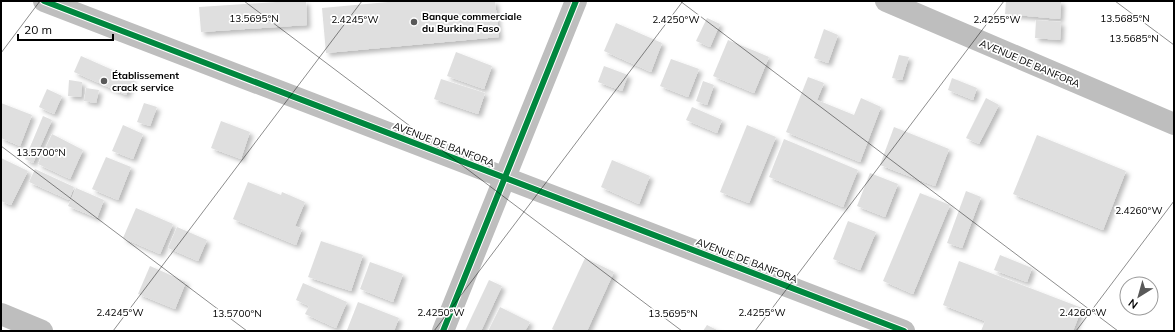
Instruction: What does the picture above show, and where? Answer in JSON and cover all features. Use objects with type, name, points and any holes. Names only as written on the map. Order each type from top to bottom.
[{"type":"street","name":"AVENUE DE BANFORA","points":[[44,1],[904,331]]},
{"type":"street","points":[[443,331],[576,1]]},
{"type":"street","name":"AVENUE DE BANFORA","points":[[886,1],[1174,124]]},
{"type":"street","points":[[1,314],[42,331]]},
{"type":"building","points":[[306,1],[307,25],[201,32],[199,7]]},
{"type":"building","points":[[399,1],[495,1],[499,37],[326,53],[322,8]]},
{"type":"building","points":[[1006,1],[1061,1],[1060,19],[1005,14]]},
{"type":"building","points":[[707,18],[720,24],[710,47],[696,41]]},
{"type":"building","points":[[1036,20],[1061,22],[1060,40],[1035,38]]},
{"type":"building","points":[[616,23],[662,43],[651,72],[604,51]]},
{"type":"building","points":[[824,29],[838,35],[828,63],[814,58]]},
{"type":"building","points":[[728,40],[769,57],[754,93],[713,76]]},
{"type":"building","points":[[456,52],[492,66],[484,89],[447,76]]},
{"type":"building","points":[[899,55],[909,57],[902,80],[892,78]]},
{"type":"building","points":[[81,56],[133,79],[126,95],[74,72]]},
{"type":"building","points":[[671,59],[699,69],[688,97],[660,86]]},
{"type":"building","points":[[604,66],[628,75],[622,91],[598,82]]},
{"type":"building","points":[[808,77],[824,83],[817,100],[854,115],[861,98],[881,107],[860,162],[786,132]]},
{"type":"building","points":[[952,78],[977,88],[973,100],[948,90]]},
{"type":"building","points":[[441,79],[485,93],[478,114],[434,99]]},
{"type":"building","points":[[69,80],[82,82],[81,97],[68,96]]},
{"type":"building","points":[[703,81],[714,85],[707,105],[696,101]]},
{"type":"building","points":[[86,88],[99,90],[96,103],[84,101]]},
{"type":"building","points":[[47,89],[62,96],[54,114],[39,107]]},
{"type":"building","points":[[986,98],[999,105],[979,144],[966,138]]},
{"type":"building","points":[[1,103],[32,115],[20,146],[1,138]]},
{"type":"building","points":[[144,103],[157,107],[150,126],[137,122]]},
{"type":"building","points":[[692,107],[722,120],[717,133],[686,120]]},
{"type":"building","points":[[43,116],[52,120],[33,163],[25,159]]},
{"type":"building","points":[[221,121],[250,132],[241,159],[211,148]]},
{"type":"building","points":[[123,125],[143,134],[133,159],[112,151]]},
{"type":"building","points":[[747,125],[776,137],[749,203],[720,192]]},
{"type":"building","points":[[894,127],[949,149],[935,186],[880,165]]},
{"type":"building","points":[[52,134],[83,150],[70,179],[38,164]]},
{"type":"building","points":[[1037,135],[1126,171],[1103,230],[1013,194]]},
{"type":"building","points":[[784,139],[858,170],[843,207],[769,177]]},
{"type":"building","points":[[106,157],[131,167],[118,200],[92,189]]},
{"type":"building","points":[[1,158],[28,171],[11,205],[1,201]]},
{"type":"building","points":[[612,160],[650,176],[639,204],[601,187]]},
{"type":"building","points":[[35,169],[74,187],[69,200],[29,182]]},
{"type":"building","points":[[870,173],[898,184],[885,217],[857,206]]},
{"type":"building","points":[[248,182],[281,195],[282,192],[305,202],[295,226],[302,229],[296,245],[233,219]]},
{"type":"building","points":[[76,188],[104,200],[97,218],[68,206]]},
{"type":"building","points":[[966,191],[981,197],[962,248],[947,243]]},
{"type":"building","points":[[920,193],[950,205],[913,294],[883,281]]},
{"type":"building","points":[[136,208],[173,224],[160,254],[123,238]]},
{"type":"building","points":[[848,221],[876,232],[860,270],[833,259]]},
{"type":"building","points":[[177,227],[207,240],[198,261],[168,248]]},
{"type":"building","points":[[321,241],[363,255],[351,291],[308,277]]},
{"type":"building","points":[[1000,255],[1032,268],[1027,282],[994,270]]},
{"type":"building","points":[[585,258],[614,272],[587,331],[556,331],[552,329]]},
{"type":"building","points":[[959,261],[1082,308],[1073,331],[981,331],[985,321],[943,305]]},
{"type":"building","points":[[370,262],[403,274],[393,302],[360,289]]},
{"type":"building","points":[[150,266],[186,282],[175,309],[138,294]]},
{"type":"building","points":[[489,280],[502,286],[481,331],[465,331]]},
{"type":"building","points":[[303,283],[347,302],[336,328],[305,314],[309,306],[296,300]]},
{"type":"building","points":[[358,302],[399,318],[394,331],[347,330]]},
{"type":"building","points":[[500,307],[530,322],[525,331],[488,331]]},
{"type":"building","points":[[707,325],[719,331],[703,331]]},
{"type":"cycle path","points":[[44,1],[904,331]]},
{"type":"cycle path","points":[[443,331],[576,1]]},
{"type":"place","name":"Banque commerciale du Burkina Faso","points":[[414,22]]},
{"type":"place","name":"Établissement crack service","points":[[104,81]]}]
